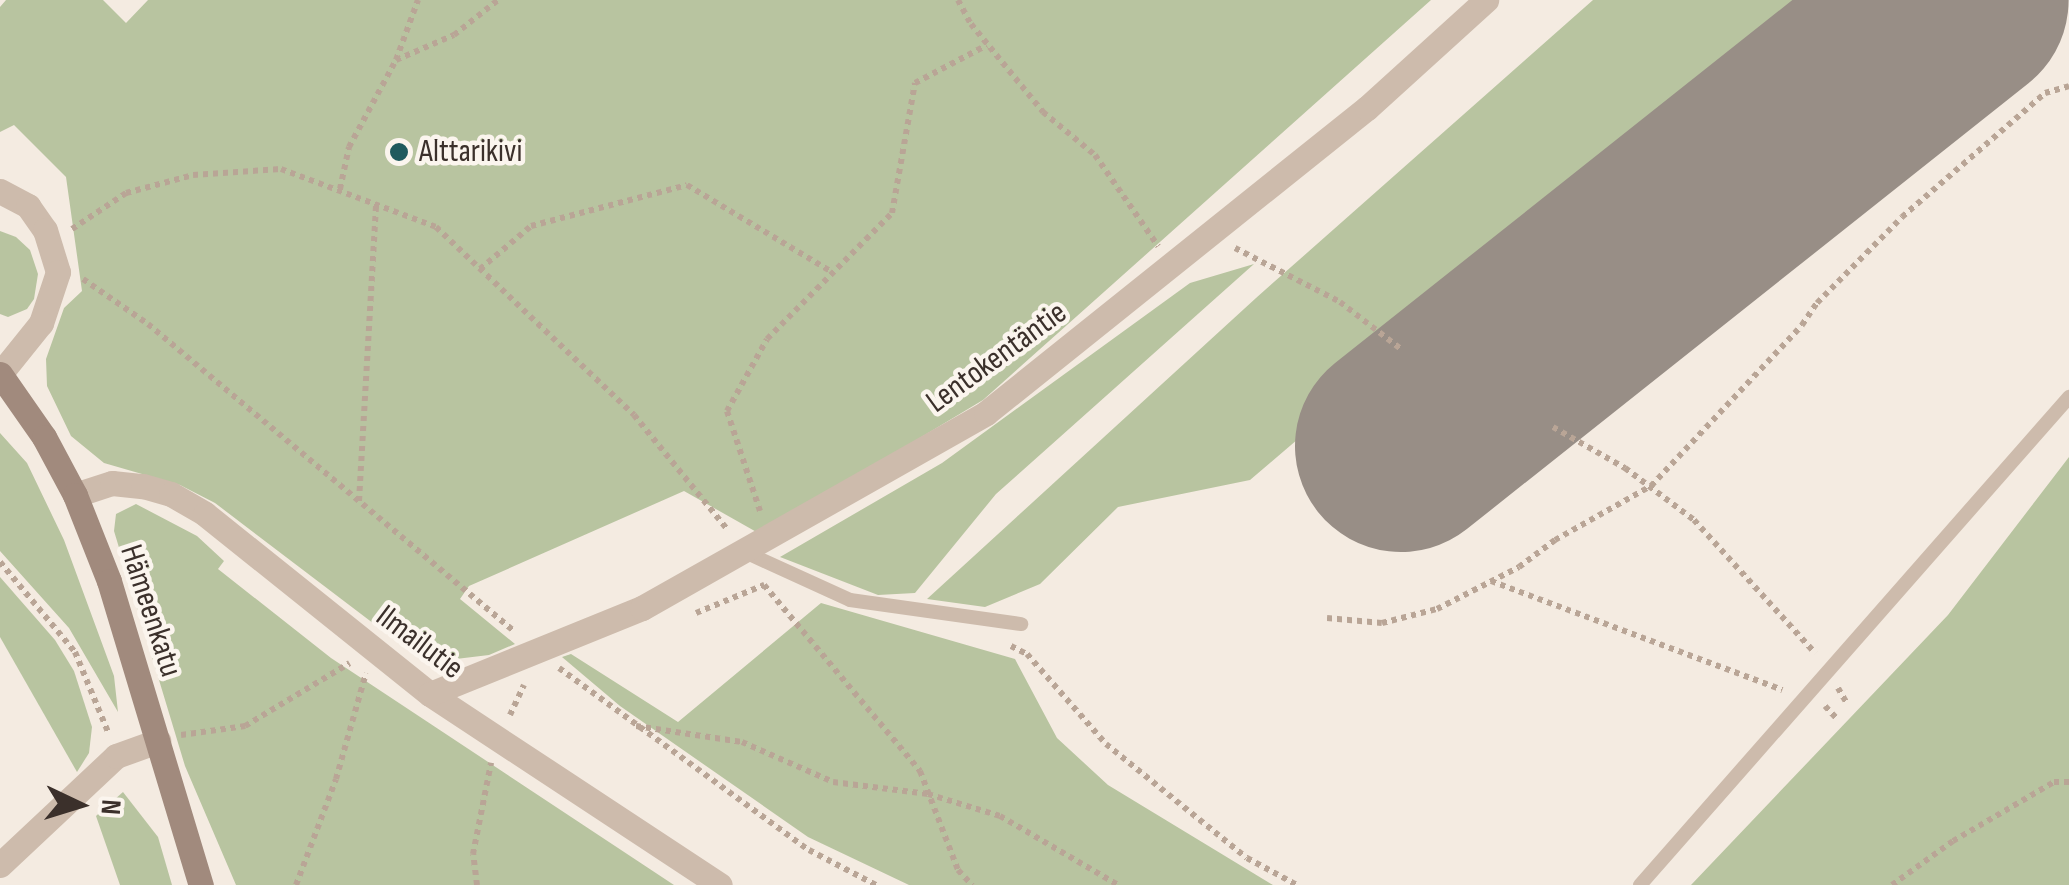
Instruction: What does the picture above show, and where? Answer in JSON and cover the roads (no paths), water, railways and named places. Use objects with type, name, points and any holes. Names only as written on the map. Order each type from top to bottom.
[{"type":"main road","name":"Hämeenkatu","points":[[0,374],[44,437],[75,495],[109,581],[201,885]]},
{"type":"street","name":"Lentokentäntie","points":[[430,694],[642,608],[986,414],[1368,108],[1486,0]]},
{"type":"street","name":"Hämeenkatu","points":[[0,191],[28,206],[51,242],[58,272],[41,323],[0,374]]},
{"type":"street","name":"Ilmailutie","points":[[75,495],[112,483],[172,494],[238,539],[430,694],[720,885]]},
{"type":"street","points":[[0,865],[116,756],[158,741]]},
{"type":"lane","points":[[1640,885],[2069,397]]},
{"type":"lane","points":[[758,546],[850,600],[1021,624]]},
{"type":"place","name":"Alttarikivi","points":[[399,152]]}]
